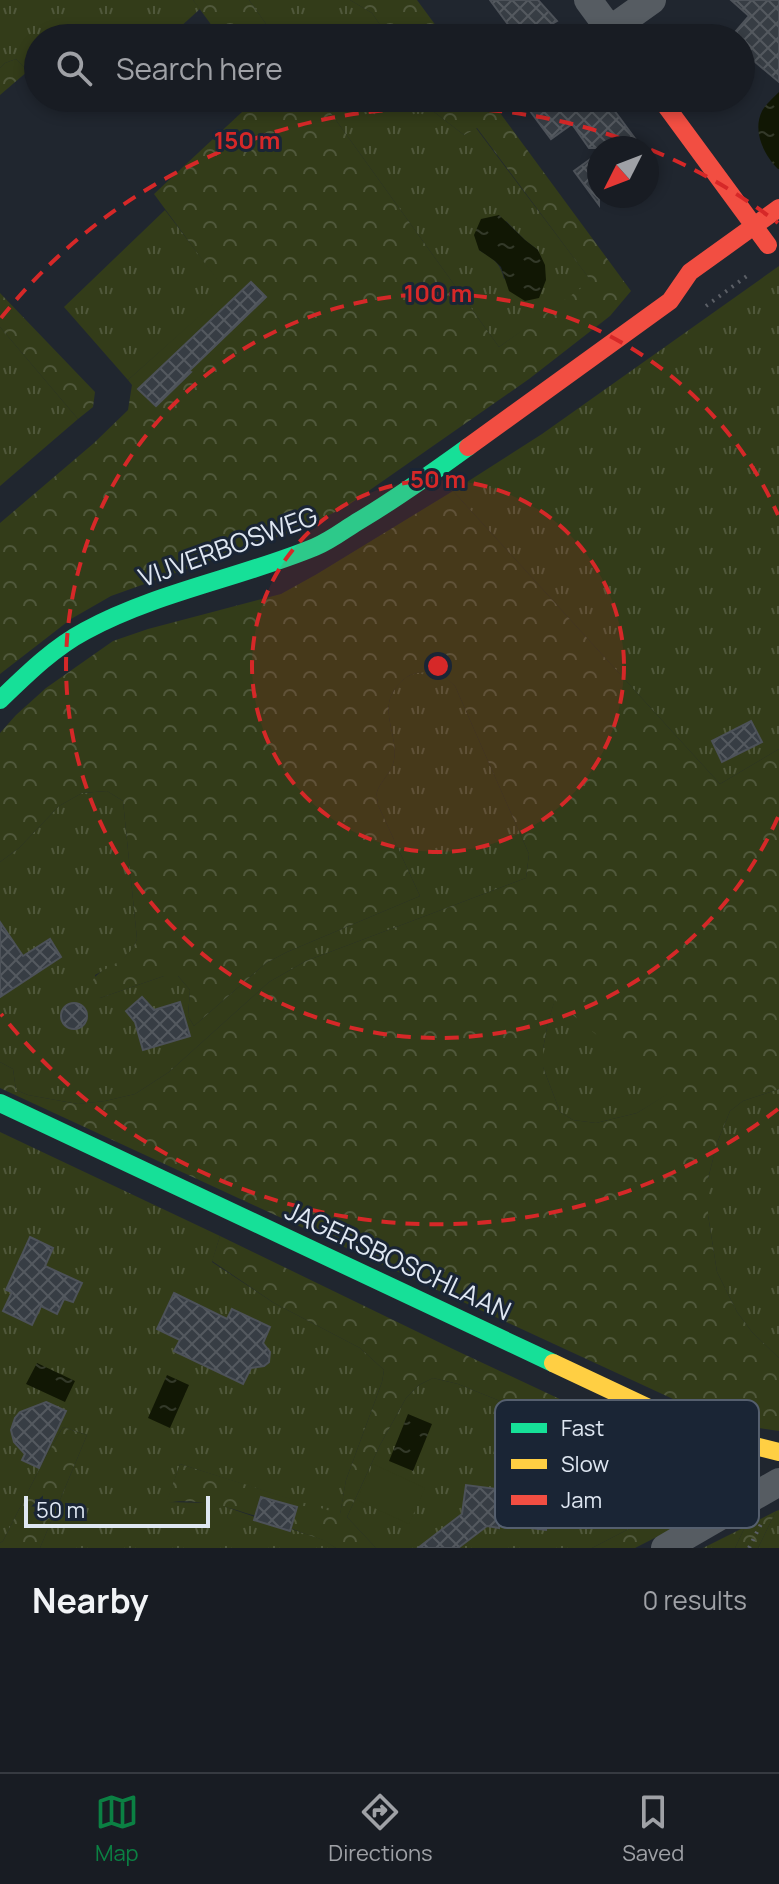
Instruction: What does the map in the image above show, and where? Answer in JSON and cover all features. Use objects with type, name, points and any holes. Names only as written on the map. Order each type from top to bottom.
[{"type":"street","points":[[588,0],[606,24]]},
{"type":"street","points":[[624,24],[652,0]]},
{"type":"street","points":[[670,112],[754,226],[774,241],[753,256]]},
{"type":"street","name":"VIJVERBOSWEG","points":[[0,700],[55,651],[83,632],[163,598],[318,546],[400,496],[670,301],[690,272],[779,208]]},
{"type":"street","name":"VIJVERBOSWEG","points":[[670,301],[694,295]]},
{"type":"street","name":"JAGERSBOSCHLAAN","points":[[0,1103],[632,1400]]},
{"type":"street","name":"JAGERSBOSCHLAAN","points":[[759,1447],[779,1452]]},
{"type":"street","points":[[759,1494],[779,1482]]},
{"type":"street","points":[[665,1548],[700,1528]]},
{"type":"green space","points":[[0,0],[193,0],[200,9],[183,24],[24,24],[24,67],[16,59],[0,68]]},
{"type":"green space","points":[[193,0],[249,0],[266,24],[211,24]]},
{"type":"green space","points":[[249,0],[350,0],[372,13],[379,24],[266,24]]},
{"type":"green space","points":[[350,0],[417,0],[435,24],[379,24],[372,13]]},
{"type":"green space","points":[[16,59],[24,67],[24,74],[0,95],[0,68]]},
{"type":"green space","points":[[242,112],[330,112],[499,347],[591,281],[477,128],[464,135],[434,112],[499,112],[631,291],[610,316],[529,379],[347,506],[307,526],[111,596],[71,619],[0,674],[0,523],[128,410],[132,385],[128,380],[226,292],[154,194]]},
{"type":"green space","points":[[330,112],[434,112],[464,135],[476,128],[592,282],[499,347]],"holes":[[[506,221],[538,250],[504,279],[495,262],[479,250]]]},
{"type":"green space","points":[[165,210],[227,292],[128,380],[64,307]]},
{"type":"green space","points":[[779,266],[779,749],[720,784],[453,491],[542,434]]},
{"type":"green space","points":[[0,293],[95,392],[93,407],[78,419],[0,327]]},
{"type":"green space","points":[[0,327],[78,419],[0,486]]},
{"type":"green space","points":[[453,491],[720,784],[779,749],[779,1089],[743,1101],[730,1111],[717,1143],[708,1179],[708,1215],[717,1272],[737,1312],[752,1332],[779,1358],[779,1431],[759,1428],[759,1400],[675,1400],[0,1088],[0,1062],[13,1069],[16,1090],[28,1095],[78,1104],[135,1094],[169,1072],[269,982],[306,961],[526,878],[529,854],[455,686],[439,672],[419,673],[400,683],[390,698],[389,716],[395,755],[392,768],[377,794],[378,805],[420,896],[266,963],[194,1026],[188,1016],[190,990],[178,976],[164,976],[100,998],[90,990],[96,976],[125,957],[137,939],[123,801],[107,791],[82,793],[59,806],[19,848],[0,862],[0,733],[46,688],[113,641],[281,594]],"holes":[[[555,1000],[667,1094],[637,1113],[596,1123],[573,1120],[560,1112],[543,1067],[543,1049]]]},
{"type":"green space","points":[[439,671],[455,686],[529,854],[526,878],[306,961],[269,982],[169,1072],[135,1094],[78,1104],[16,1090],[13,1069],[0,1062],[0,862],[19,848],[59,806],[82,793],[107,791],[123,801],[137,939],[125,957],[95,975],[100,998],[164,976],[178,976],[190,990],[188,1016],[194,1026],[266,963],[420,896],[378,805],[377,794],[392,768],[395,755],[389,716],[390,698],[409,676]]},
{"type":"green space","points":[[555,999],[668,1094],[637,1113],[596,1123],[573,1120],[560,1112],[543,1067],[543,1049]]},
{"type":"green space","points":[[779,1089],[779,1358],[752,1332],[737,1312],[717,1272],[708,1215],[708,1179],[717,1143],[730,1111],[743,1101]]},
{"type":"green space","points":[[0,1132],[220,1236],[212,1262],[274,1303],[360,1348],[384,1370],[346,1480],[340,1515],[180,1464],[167,1502],[214,1503],[324,1540],[336,1548],[40,1548],[87,1435],[63,1427],[0,1543]]},
{"type":"green space","points":[[220,1236],[562,1400],[498,1400],[433,1378],[419,1385],[406,1398],[380,1445],[347,1517],[376,1548],[336,1548],[323,1540],[223,1507],[183,1501],[166,1503],[180,1464],[340,1514],[346,1480],[382,1382],[384,1370],[360,1348],[274,1303],[212,1261]]},
{"type":"green space","points":[[433,1378],[498,1400],[495,1400],[495,1528],[631,1528],[592,1548],[376,1548],[347,1517],[380,1445],[406,1398],[419,1385]]},
{"type":"green space","points":[[63,1427],[87,1435],[40,1548],[0,1548],[0,1543]]},
{"type":"green space","points":[[373,1464],[425,1488],[409,1524],[357,1500]]},
{"type":"green space","points":[[779,1510],[779,1548],[758,1548],[776,1511]]},
{"type":"green space","points":[[776,1511],[758,1548],[735,1548],[745,1528],[759,1528],[759,1520]]},
{"type":"green space","points":[[631,1528],[674,1528],[635,1548],[592,1548]]},
{"type":"green space","points":[[743,1528],[745,1528],[735,1548],[703,1548]]},
{"type":"water","points":[[779,92],[778,169],[764,150],[758,127],[762,111]]},
{"type":"water","points":[[499,215],[538,250],[545,265],[546,280],[539,298],[525,301],[509,291],[501,267],[479,250],[474,235],[481,219]]},
{"type":"water","points":[[37,1363],[75,1381],[65,1402],[26,1384]]},
{"type":"water","points":[[167,1375],[189,1385],[170,1428],[148,1418]]},
{"type":"water","points":[[408,1414],[432,1424],[413,1471],[389,1461]]},
{"type":"building","points":[[490,0],[538,0],[557,21],[552,24],[508,24]]},
{"type":"building","points":[[731,0],[779,0],[779,82],[755,62],[755,24],[742,24],[749,16]]},
{"type":"building","points":[[531,112],[615,112],[633,136],[587,136],[587,145],[572,124],[551,139]]},
{"type":"building","points":[[587,162],[587,189],[574,171]]},
{"type":"building","points":[[251,282],[266,297],[156,406],[138,389]]},
{"type":"building","points":[[751,721],[762,742],[722,762],[712,741]]},
{"type":"building","points":[[0,922],[23,956],[50,939],[61,957],[0,997]]},
{"type":"building","points":[[142,997],[154,1010],[180,1002],[190,1036],[143,1050],[135,1022],[126,1011]]},
{"type":"building","points":[[74,1003],[83,1007],[87,1016],[83,1025],[74,1029],[65,1025],[61,1016],[65,1007]]},
{"type":"building","points":[[30,1237],[53,1248],[45,1266],[82,1283],[73,1302],[64,1299],[57,1314],[41,1306],[32,1325],[3,1311],[12,1292],[6,1290]]},
{"type":"building","points":[[174,1293],[227,1319],[232,1309],[270,1327],[263,1343],[270,1352],[269,1362],[251,1368],[243,1384],[174,1351],[180,1340],[157,1329]]},
{"type":"building","points":[[46,1402],[66,1411],[39,1468],[22,1460],[25,1454],[14,1442],[11,1430],[20,1412]]},
{"type":"building","points":[[466,1485],[495,1489],[495,1527],[487,1526],[458,1548],[418,1548],[462,1514]]},
{"type":"building","points":[[261,1497],[297,1507],[290,1531],[254,1520]]},
{"type":"traffic: fast","points":[[0,700],[51,654],[85,631],[170,595],[321,545],[468,447]]},
{"type":"traffic: fast","points":[[0,1103],[553,1363]]},
{"type":"traffic: slow","points":[[553,1363],[632,1400]]},
{"type":"traffic: slow","points":[[759,1447],[779,1452]]},
{"type":"traffic: jam","points":[[670,112],[768,245]]},
{"type":"traffic: jam","points":[[468,447],[670,301],[690,272],[779,208]]}]
